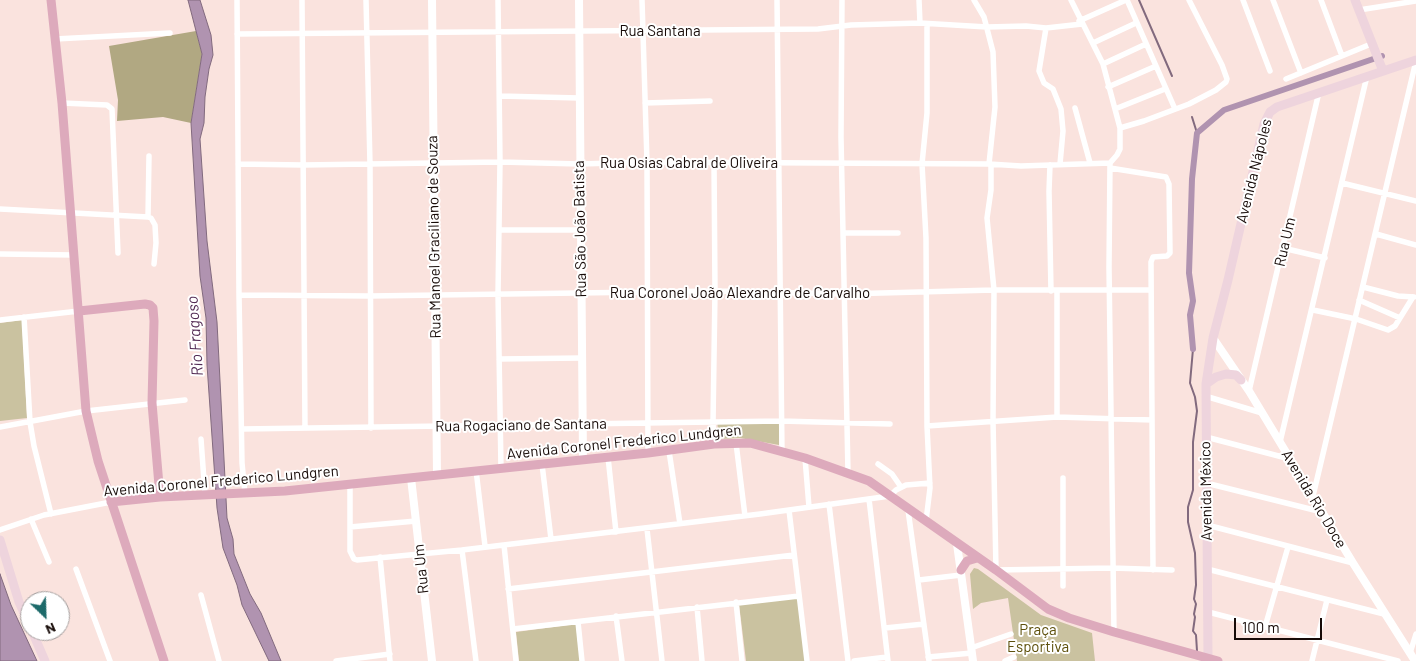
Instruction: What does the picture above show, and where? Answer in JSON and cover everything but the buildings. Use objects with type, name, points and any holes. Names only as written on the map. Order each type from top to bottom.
[{"type":"main road","points":[[51,0],[62,103],[86,412],[98,461],[164,661]]},
{"type":"main road","points":[[1356,0],[1381,68]]},
{"type":"main road","name":"Avenida Nápoles","points":[[1216,323],[1228,280],[1266,116],[1277,107],[1367,76],[1381,68],[1416,60]]},
{"type":"main road","points":[[79,311],[138,304],[150,305],[154,313],[152,403],[160,497]]},
{"type":"main road","name":"Avenida México","points":[[1209,659],[1205,396],[1216,323]]},
{"type":"main road","points":[[1206,384],[1216,377],[1226,374],[1236,375],[1241,380]]},
{"type":"main road","name":"Avenida Coronel Frederico Lundgren","points":[[111,502],[160,497],[245,494],[350,485],[437,474],[669,451],[714,444],[750,443],[805,458],[868,481],[996,570],[1048,609],[1069,618],[1114,632],[1209,659]]},
{"type":"main road","points":[[0,540],[20,602]]},
{"type":"main road","points":[[961,573],[967,561],[977,558]]},
{"type":"main road","points":[[36,641],[45,661]]},
{"type":"street","points":[[237,0],[239,295],[242,463],[245,494]]},
{"type":"street","points":[[302,0],[305,428]]},
{"type":"street","points":[[366,0],[370,164],[371,428]]},
{"type":"street","name":"Rua Manoel Graciliano de Souza","points":[[432,0],[437,474]]},
{"type":"street","points":[[498,0],[500,96],[498,294],[501,468]]},
{"type":"street","name":"Rua São João Batista","points":[[579,0],[583,459]]},
{"type":"street","points":[[642,0],[649,292],[648,453]]},
{"type":"street","points":[[777,0],[782,452]]},
{"type":"street","points":[[842,0],[842,164],[848,473]]},
{"type":"street","points":[[919,0],[923,24],[927,113],[922,164],[926,238],[927,426],[930,483],[930,499],[926,521]]},
{"type":"street","points":[[974,0],[984,17],[994,52],[996,83],[988,218],[994,290],[993,421],[996,570],[1062,568],[1172,570]]},
{"type":"street","points":[[1070,0],[1102,64],[1120,128],[1120,149],[1110,166],[1109,289],[1114,632]]},
{"type":"street","points":[[1126,0],[1175,109]]},
{"type":"street","name":"Rua Santana","points":[[237,34],[302,32],[642,32],[818,29],[842,26],[923,24],[1046,28],[1081,22],[1126,0]]},
{"type":"street","points":[[1120,128],[1175,109],[1216,90],[1227,79],[1222,65],[1189,0]]},
{"type":"street","points":[[1243,0],[1270,71]]},
{"type":"street","points":[[1273,0],[1301,73]]},
{"type":"street","points":[[1321,0],[1342,56]]},
{"type":"street","points":[[1359,10],[1416,1]]},
{"type":"street","points":[[1092,43],[1136,23]]},
{"type":"street","points":[[1046,28],[1039,71],[1044,83],[1053,89],[1061,109],[1063,131],[1060,164]]},
{"type":"street","points":[[55,39],[170,33]]},
{"type":"street","points":[[1102,64],[1146,44]]},
{"type":"street","points":[[1286,79],[1371,44]]},
{"type":"street","points":[[1313,496],[1416,60]]},
{"type":"street","points":[[1108,87],[1156,66]]},
{"type":"street","points":[[1280,442],[1313,310],[1367,76]]},
{"type":"street","points":[[1115,109],[1165,89]]},
{"type":"street","name":"Rua Um","points":[[1249,391],[1319,92]]},
{"type":"street","points":[[500,96],[579,98]]},
{"type":"street","points":[[645,103],[710,101]]},
{"type":"street","points":[[62,103],[107,105],[110,106],[113,113],[118,253]]},
{"type":"street","points":[[1075,108],[1090,163]]},
{"type":"street","points":[[148,217],[149,156]]},
{"type":"street","points":[[714,162],[714,444]]},
{"type":"street","name":"Rua Osias Cabral de Oliveira","points":[[238,164],[778,162],[1021,166],[1090,163],[1166,177],[1168,180],[1170,253],[1168,256],[1155,256],[1152,258],[1151,290]]},
{"type":"street","points":[[1050,165],[1049,191],[1057,417]]},
{"type":"street","points":[[1342,183],[1416,201]]},
{"type":"street","points":[[0,209],[152,218],[155,225],[156,244],[154,264]]},
{"type":"street","points":[[499,230],[580,230]]},
{"type":"street","points":[[844,233],[898,233]]},
{"type":"street","points":[[1376,234],[1416,244]]},
{"type":"street","points":[[1283,248],[1325,258]]},
{"type":"street","points":[[0,254],[74,255]]},
{"type":"street","points":[[1363,287],[1398,296],[1415,297]]},
{"type":"street","name":"Rua Coronel João Alexandre de Carvalho","points":[[239,295],[370,296],[715,291],[844,294],[994,290],[1151,290]]},
{"type":"street","points":[[1151,290],[1153,570]]},
{"type":"street","points":[[1313,310],[1356,319],[1386,330],[1393,328],[1415,297]]},
{"type":"street","points":[[1359,300],[1400,318]]},
{"type":"street","points":[[0,320],[79,311]]},
{"type":"street","points":[[24,317],[30,422],[51,514]]},
{"type":"street","name":"Avenida Rio Doce","points":[[1213,338],[1249,391],[1384,614],[1415,661]]},
{"type":"street","points":[[499,359],[582,358]]},
{"type":"street","points":[[1205,396],[1262,413]]},
{"type":"street","points":[[0,427],[86,412],[185,400]]},
{"type":"street","points":[[927,426],[1057,417],[1152,420]]},
{"type":"street","name":"Rua Rogaciano de Santana","points":[[242,429],[781,421],[890,424]]},
{"type":"street","points":[[1206,437],[1290,459]]},
{"type":"street","points":[[201,439],[208,495]]},
{"type":"street","points":[[736,443],[745,516]]},
{"type":"street","points":[[669,451],[680,524]]},
{"type":"street","points":[[608,457],[616,532]]},
{"type":"street","points":[[805,458],[809,507]]},
{"type":"street","points":[[542,464],[551,539]]},
{"type":"street","points":[[878,464],[892,474],[901,487]]},
{"type":"street","points":[[476,470],[485,546]]},
{"type":"street","name":"Rua Um","points":[[410,478],[432,661]]},
{"type":"street","points":[[1063,478],[1063,586]]},
{"type":"street","points":[[350,485],[350,551],[357,560],[462,550],[745,516],[890,496],[901,487],[919,483],[930,483]]},
{"type":"street","points":[[1206,483],[1322,512]]},
{"type":"street","points":[[854,661],[888,659],[869,499]]},
{"type":"street","name":"Avenida Coronel Frederico Lundgren","points":[[0,530],[31,519],[111,502]]},
{"type":"street","points":[[829,504],[848,661]]},
{"type":"street","points":[[789,510],[807,661]]},
{"type":"street","points":[[908,510],[919,580],[928,659],[972,654],[1011,634]]},
{"type":"street","points":[[31,519],[49,562]]},
{"type":"street","points":[[350,528],[416,521]]},
{"type":"street","points":[[1207,525],[1353,563]]},
{"type":"street","points":[[647,529],[662,661]]},
{"type":"street","points":[[957,544],[972,654]]},
{"type":"street","points":[[504,545],[516,661]]},
{"type":"street","points":[[1265,627],[1288,547]]},
{"type":"street","points":[[462,550],[476,661]]},
{"type":"street","points":[[508,588],[794,554]]},
{"type":"street","points":[[380,557],[390,661]]},
{"type":"street","points":[[76,569],[110,661]]},
{"type":"street","points":[[1207,569],[1384,614]]},
{"type":"street","points":[[919,580],[961,573]]},
{"type":"street","points":[[201,595],[219,661]]},
{"type":"street","points":[[513,629],[799,596]]},
{"type":"street","points":[[1312,661],[1327,600]]},
{"type":"street","points":[[736,602],[742,661]]},
{"type":"street","points":[[696,607],[702,661]]},
{"type":"street","points":[[1208,612],[1398,661]]},
{"type":"street","points":[[616,616],[622,661]]},
{"type":"street","points":[[578,622],[582,661]]},
{"type":"street","points":[[885,628],[924,624]]},
{"type":"street","points":[[1410,654],[1416,634]]},
{"type":"street","points":[[336,661],[390,654]]},
{"type":"street","points":[[1005,661],[1014,657]]},
{"type":"green space","points":[[22,320],[27,418],[0,421],[0,323]]},
{"type":"green space","points":[[779,419],[779,445],[740,438],[719,439],[717,420]]},
{"type":"green space","name":"Praça Esportiva","points":[[974,568],[1041,615],[1092,633],[1095,661],[1017,661],[1008,598],[981,603],[973,609],[970,574]]},
{"type":"green space","points":[[798,598],[805,661],[746,661],[739,604]]},
{"type":"green space","points":[[576,624],[580,661],[519,661],[516,632]]},
{"type":"shaded area","points":[[188,0],[200,0],[211,35],[213,55],[209,69],[204,123],[200,139],[207,241],[217,322],[227,518],[233,539],[234,554],[281,661],[269,661],[242,605],[237,585],[223,548],[217,508],[207,365],[206,318],[200,276],[191,123],[202,54]]},
{"type":"shaded area","points":[[196,31],[202,54],[191,123],[163,117],[117,121],[118,100],[109,46]]},
{"type":"shaded area","points":[[0,574],[20,624],[20,641],[28,641],[37,661],[0,661]]},
{"type":"waterway","points":[[1139,0],[1172,76]]},
{"type":"waterway","points":[[1193,349],[1190,315],[1193,301],[1189,273],[1192,179],[1197,133],[1224,110],[1382,56]]},
{"type":"waterway","points":[[1192,117],[1197,133]]},
{"type":"waterway","points":[[1193,349],[1190,383],[1197,411],[1193,442],[1193,490],[1188,507],[1188,522],[1195,553],[1196,585],[1194,599],[1196,604],[1193,631],[1196,635],[1197,651]]},
{"type":"water label","name":"Rio Fragoso","points":[[195,336]]}]
